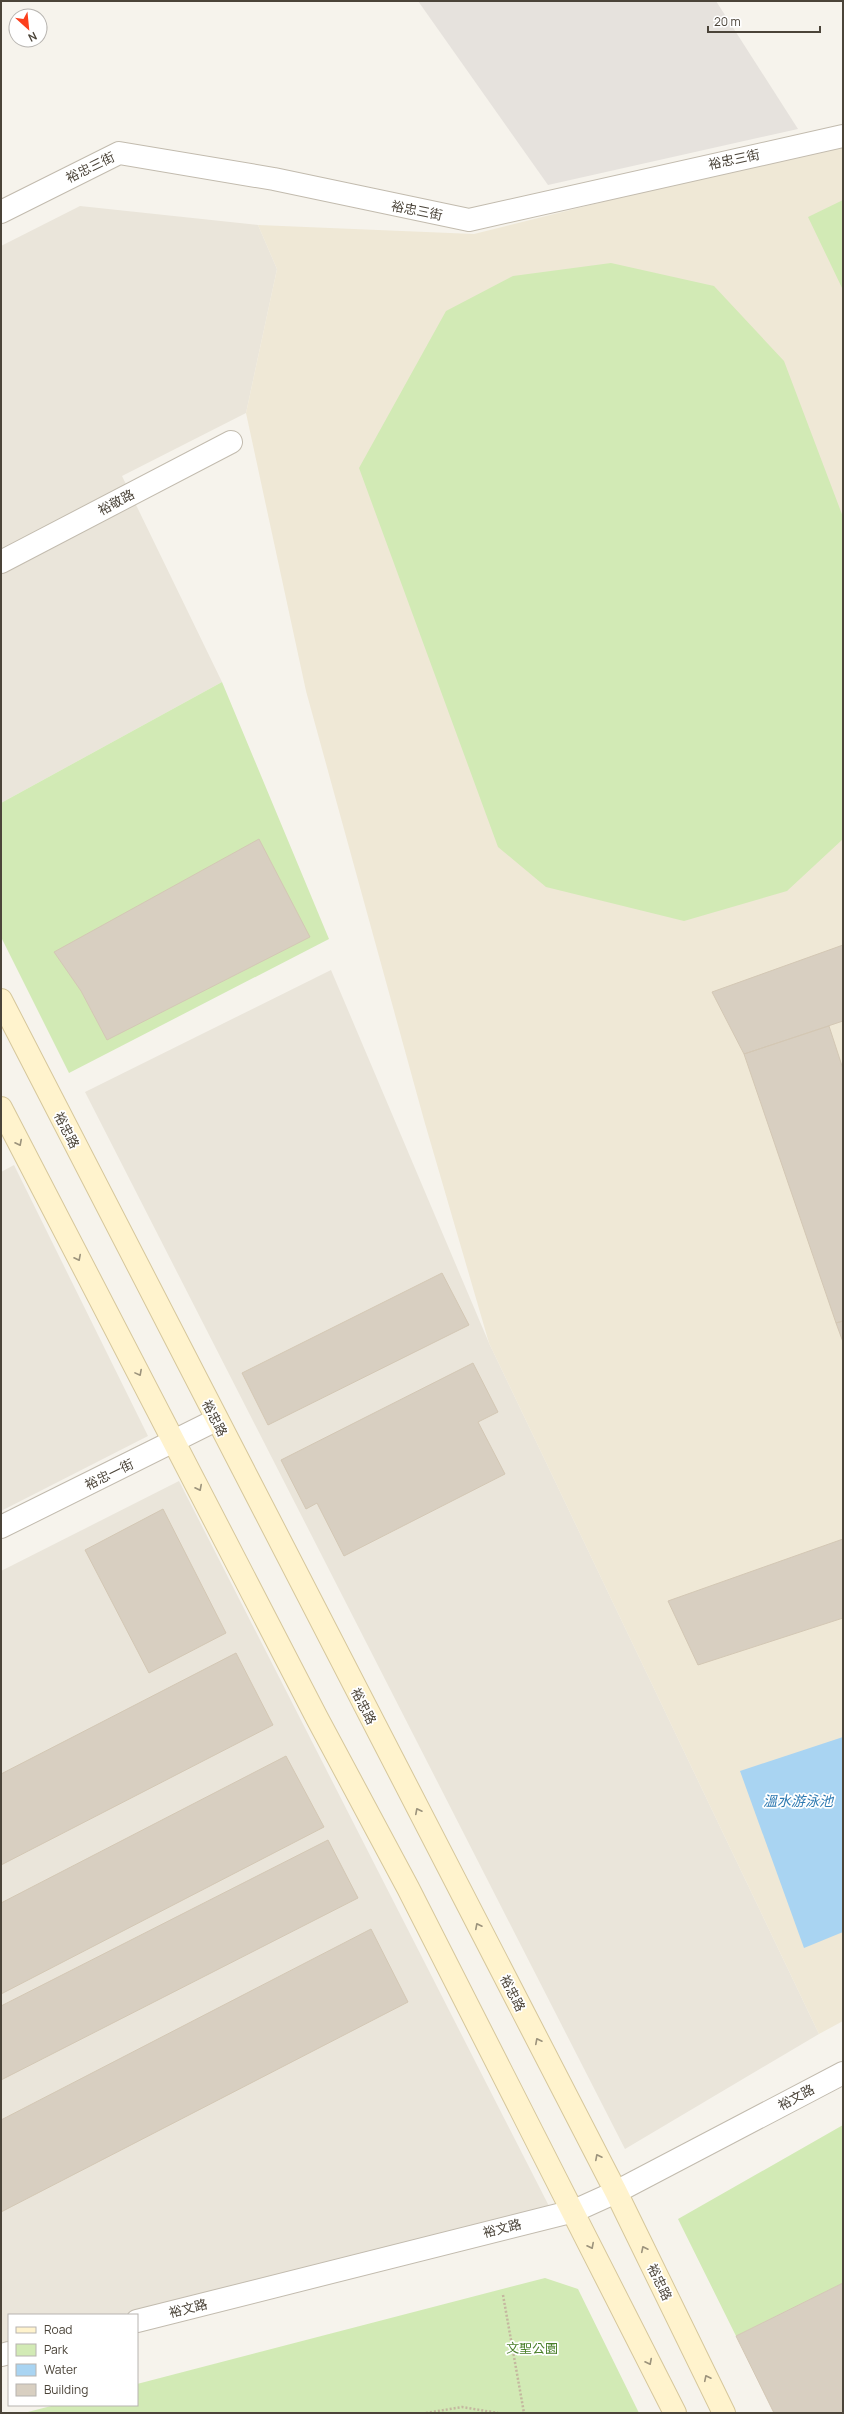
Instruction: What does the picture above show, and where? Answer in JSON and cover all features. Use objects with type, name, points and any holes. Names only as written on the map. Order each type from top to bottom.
[{"type":"street","name":"裕忠三街","points":[[1,212],[119,153],[274,179],[469,220],[843,136]]},
{"type":"street","name":"裕敬路","points":[[1,562],[231,442]]},
{"type":"street","name":"裕忠路","points":[[1,1000],[216,1420],[616,2192],[724,2413]]},
{"type":"street","points":[[1,1108],[574,2211],[675,2413]]},
{"type":"street","name":"裕忠一街","points":[[1,1527],[216,1420]]},
{"type":"street","name":"裕文路","points":[[138,2321],[574,2211],[616,2192],[843,2072]]},
{"type":"path","points":[[503,2295],[524,2413]]},
{"type":"path","points":[[426,2413],[462,2407],[498,2413]]},
{"type":"shaded area","points":[[418,1],[716,1],[798,129],[548,185]]},
{"type":"shaded area","points":[[843,144],[843,2021],[819,2034],[489,1343],[424,1120],[306,691],[246,413],[277,269],[258,225],[474,234],[830,145]]},
{"type":"shaded area","points":[[80,206],[258,225],[277,269],[246,413],[122,476],[222,682],[1,803],[1,246]]},
{"type":"shaded area","points":[[331,970],[489,1343],[819,2034],[625,2149],[85,1092]]},
{"type":"shaded area","points":[[14,1165],[148,1436],[1,1511],[1,1172]]},
{"type":"shaded area","points":[[179,1481],[551,2210],[125,2314],[8,2314],[8,2342],[1,2344],[1,1571]]},
{"type":"green space","points":[[843,200],[843,290],[808,217]]},
{"type":"green space","points":[[611,263],[714,286],[784,361],[843,517],[843,839],[787,891],[684,921],[546,887],[498,847],[359,468],[446,311],[513,276]]},
{"type":"green space","points":[[222,682],[329,939],[69,1073],[1,937],[1,803]]},
{"type":"green space","points":[[843,2125],[843,2283],[736,2336],[678,2219]]},
{"type":"green space","name":"文聖公園","points":[[545,2278],[578,2289],[639,2413],[24,2413],[51,2406],[138,2406],[138,2384]]},
{"type":"water","name":"溫水游泳池","points":[[843,1737],[843,1932],[804,1948],[740,1771]]},
{"type":"building","points":[[259,839],[310,937],[107,1040],[81,991],[54,952]]},
{"type":"building","points":[[843,945],[843,1021],[744,1054],[712,992]]},
{"type":"building","points":[[829,1026],[843,1069],[843,1321],[836,1323],[744,1054]]},
{"type":"building","points":[[442,1273],[469,1325],[268,1425],[242,1373]]},
{"type":"building","points":[[843,1321],[843,1342],[836,1323]]},
{"type":"building","points":[[473,1363],[498,1412],[478,1422],[505,1474],[344,1556],[317,1503],[306,1509],[281,1460]]},
{"type":"building","points":[[163,1509],[226,1633],[149,1673],[85,1550]]},
{"type":"building","points":[[843,1539],[843,1618],[698,1665],[668,1601]]},
{"type":"building","points":[[236,1653],[273,1725],[1,1865],[1,1774]]},
{"type":"building","points":[[286,1756],[324,1827],[1,1994],[1,1903]]},
{"type":"building","points":[[328,1840],[358,1898],[1,2080],[1,2006]]},
{"type":"building","points":[[371,1929],[408,2002],[1,2212],[1,2120]]},
{"type":"building","points":[[843,2283],[843,2413],[774,2413],[736,2336]]}]
